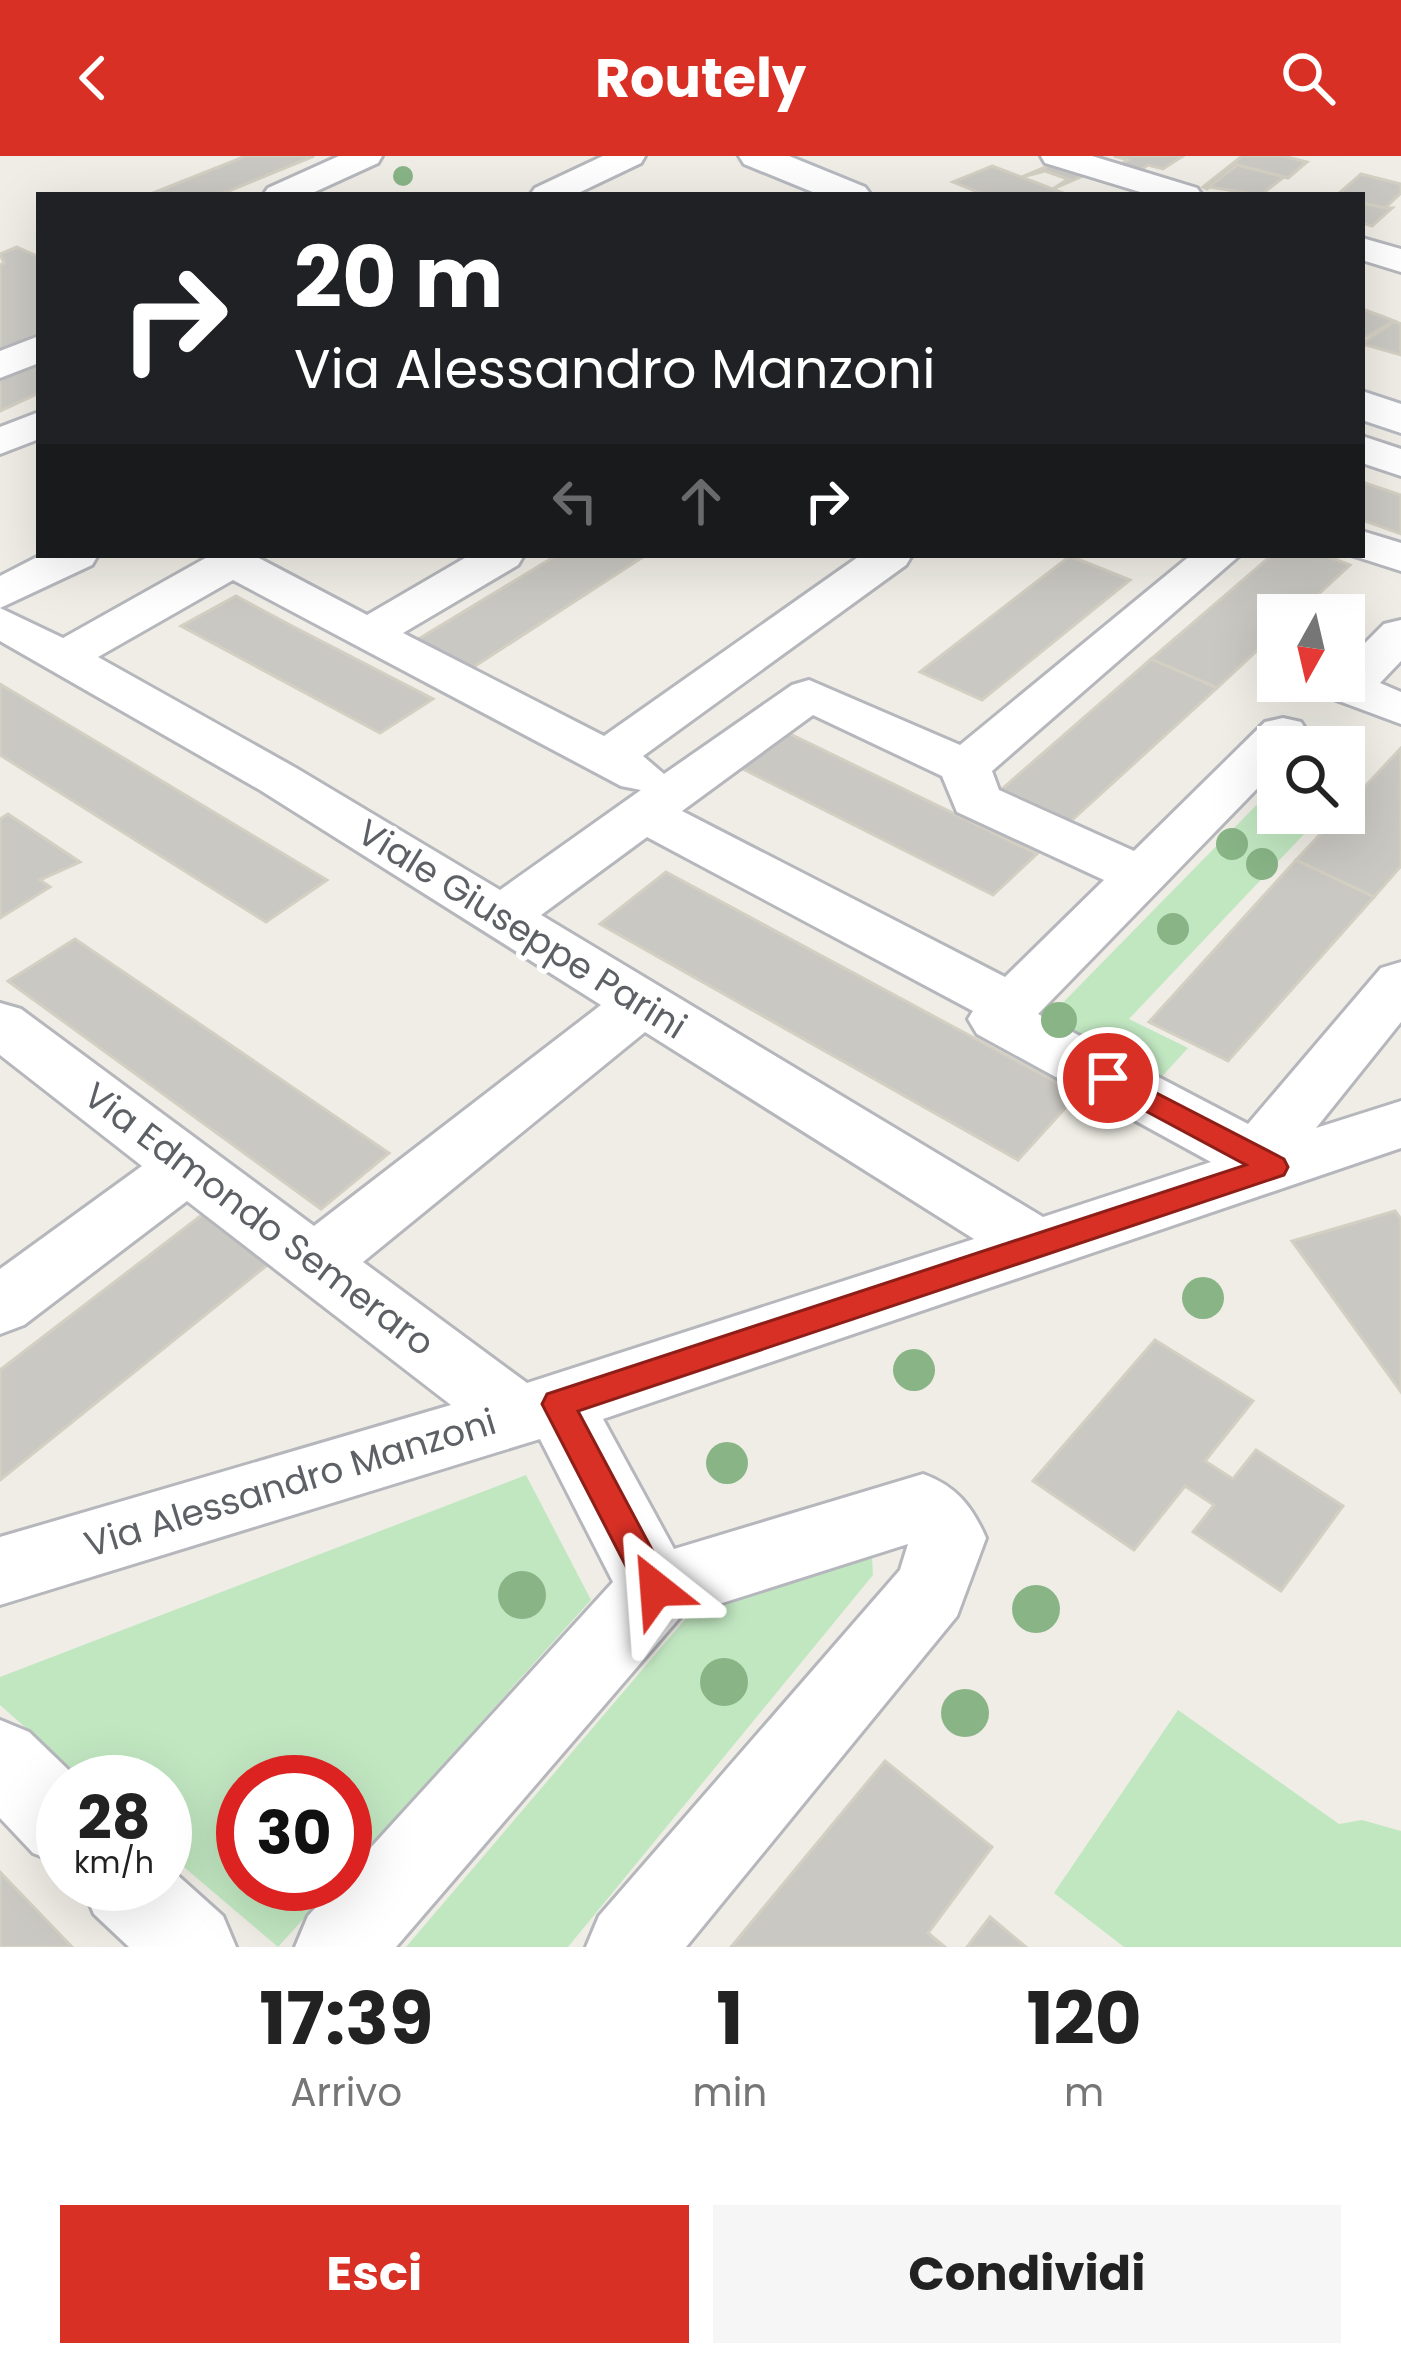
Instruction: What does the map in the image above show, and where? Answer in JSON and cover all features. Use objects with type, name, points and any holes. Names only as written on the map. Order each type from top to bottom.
[{"type":"main road","points":[[757,156],[845,192]]},
{"type":"main road","points":[[1365,405],[1401,420]]},
{"type":"street","points":[[287,192],[366,156]]},
{"type":"street","points":[[554,192],[629,156]]},
{"type":"street","points":[[1057,156],[1175,192]]},
{"type":"street","points":[[582,180],[616,192]]},
{"type":"street","points":[[1365,250],[1401,261]]},
{"type":"street","points":[[0,365],[36,349]]},
{"type":"street","points":[[0,442],[36,425]]},
{"type":"street","points":[[1365,450],[1401,463]]},
{"type":"street","points":[[1365,545],[1401,559]]},
{"type":"street","points":[[0,594],[70,558]]},
{"type":"street","points":[[368,634],[497,558]]},
{"type":"street","points":[[607,758],[886,558]]},
{"type":"street","points":[[965,766],[1214,558]]},
{"type":"street","points":[[62,658],[233,559],[607,758],[659,804],[1012,1006]]},
{"type":"street","name":"Viale Giuseppe Parini","points":[[0,622],[278,778],[1038,1246]]},
{"type":"street","points":[[1401,634],[1348,688],[1401,709]]},
{"type":"street","points":[[501,916],[809,695],[965,766],[976,800],[1142,876]]},
{"type":"street","points":[[1257,760],[998,1019],[1265,1162],[1401,982]]},
{"type":"street","points":[[318,1260],[643,1004]]},
{"type":"street","name":"Via Edmondo Semeraro","points":[[0,1024],[318,1260],[537,1409]]},
{"type":"street","name":"Via Alessandro Manzoni","points":[[0,1571],[537,1409],[1038,1246],[1265,1162],[1401,1124]]},
{"type":"street","points":[[0,1306],[188,1166]]},
{"type":"street","points":[[537,1409],[656,1589]]},
{"type":"street","points":[[339,1947],[656,1589],[922,1508],[949,1538],[930,1591],[630,1947]]},
{"type":"street","points":[[0,1760],[36,1796]]},
{"type":"green space","points":[[1257,804],[1257,834],[1304,834],[1129,1019],[1188,1048],[1155,1084],[1041,1025]]},
{"type":"green space","points":[[526,1475],[591,1600],[372,1843],[372,1755],[216,1755],[216,1894],[192,1874],[192,1755],[56,1755],[0,1705],[0,1677]]},
{"type":"green space","points":[[872,1558],[873,1575],[568,1947],[406,1947],[700,1602]]},
{"type":"green space","points":[[1178,1710],[1339,1824],[1362,1820],[1401,1831],[1401,1947],[1124,1947],[1054,1893]]},
{"type":"green space","points":[[236,1911],[311,1911],[278,1947]]},
{"type":"building","points":[[246,156],[314,156],[226,192],[156,192]]},
{"type":"building","points":[[1114,156],[1183,156],[1163,169],[1148,165],[1139,171],[1119,165],[1128,160]]},
{"type":"building","points":[[1242,156],[1283,156],[1307,162],[1288,178],[1237,165],[1207,189],[1203,187]]},
{"type":"building","points":[[1050,165],[1085,175],[1053,189],[1068,179],[1045,171],[1022,177]]},
{"type":"building","points":[[1237,165],[1284,177],[1265,192],[1209,187]]},
{"type":"building","points":[[992,166],[1060,192],[978,192],[953,182]]},
{"type":"building","points":[[1361,174],[1401,184],[1401,193],[1385,208],[1365,204],[1365,192],[1340,192]]},
{"type":"building","points":[[1365,204],[1392,208],[1372,226],[1365,224]]},
{"type":"building","points":[[17,247],[36,256],[36,335],[0,351],[0,265],[4,263],[0,254]]},
{"type":"building","points":[[1365,310],[1394,321],[1365,337]]},
{"type":"building","points":[[1394,321],[1401,324],[1401,355],[1365,342]]},
{"type":"building","points":[[36,359],[36,394],[0,411],[0,375]]},
{"type":"building","points":[[1365,483],[1401,495],[1401,534],[1365,521]]},
{"type":"building","points":[[552,558],[641,558],[472,668],[417,640]]},
{"type":"building","points":[[1067,558],[1130,580],[982,700],[920,672]]},
{"type":"building","points":[[1269,558],[1332,558],[1350,565],[1319,594],[1257,594],[1257,651],[1217,688],[1151,659]]},
{"type":"building","points":[[236,596],[433,699],[380,733],[181,626]]},
{"type":"building","points":[[1151,659],[1217,688],[1071,821],[1002,789]]},
{"type":"building","points":[[0,684],[327,880],[266,922],[0,755]]},
{"type":"building","points":[[782,730],[1037,854],[993,895],[737,766]]},
{"type":"building","points":[[1401,748],[1401,866],[1374,897],[1296,860],[1320,834],[1365,834],[1365,786]]},
{"type":"building","points":[[8,814],[80,862],[40,880],[50,887],[0,918],[0,819]]},
{"type":"building","points":[[1296,860],[1374,897],[1228,1061],[1149,1022]]},
{"type":"building","points":[[666,872],[1078,1094],[1018,1160],[600,924]]},
{"type":"building","points":[[75,939],[389,1153],[321,1209],[8,981]]},
{"type":"building","points":[[211,1208],[276,1258],[0,1480],[0,1370]]},
{"type":"building","points":[[1395,1211],[1401,1219],[1401,1392],[1292,1241]]},
{"type":"building","points":[[1155,1340],[1253,1401],[1205,1461],[1233,1479],[1256,1450],[1343,1506],[1281,1591],[1193,1532],[1214,1505],[1185,1486],[1134,1550],[1033,1481]]},
{"type":"building","points":[[885,1761],[992,1847],[928,1933],[945,1947],[731,1947]]},
{"type":"building","points":[[0,1872],[72,1947],[0,1947]]},
{"type":"building","points":[[990,1917],[1026,1947],[967,1947]]},
{"type":"route","points":[[656,1589],[558,1404],[1274,1167],[1108,1078]]}]
